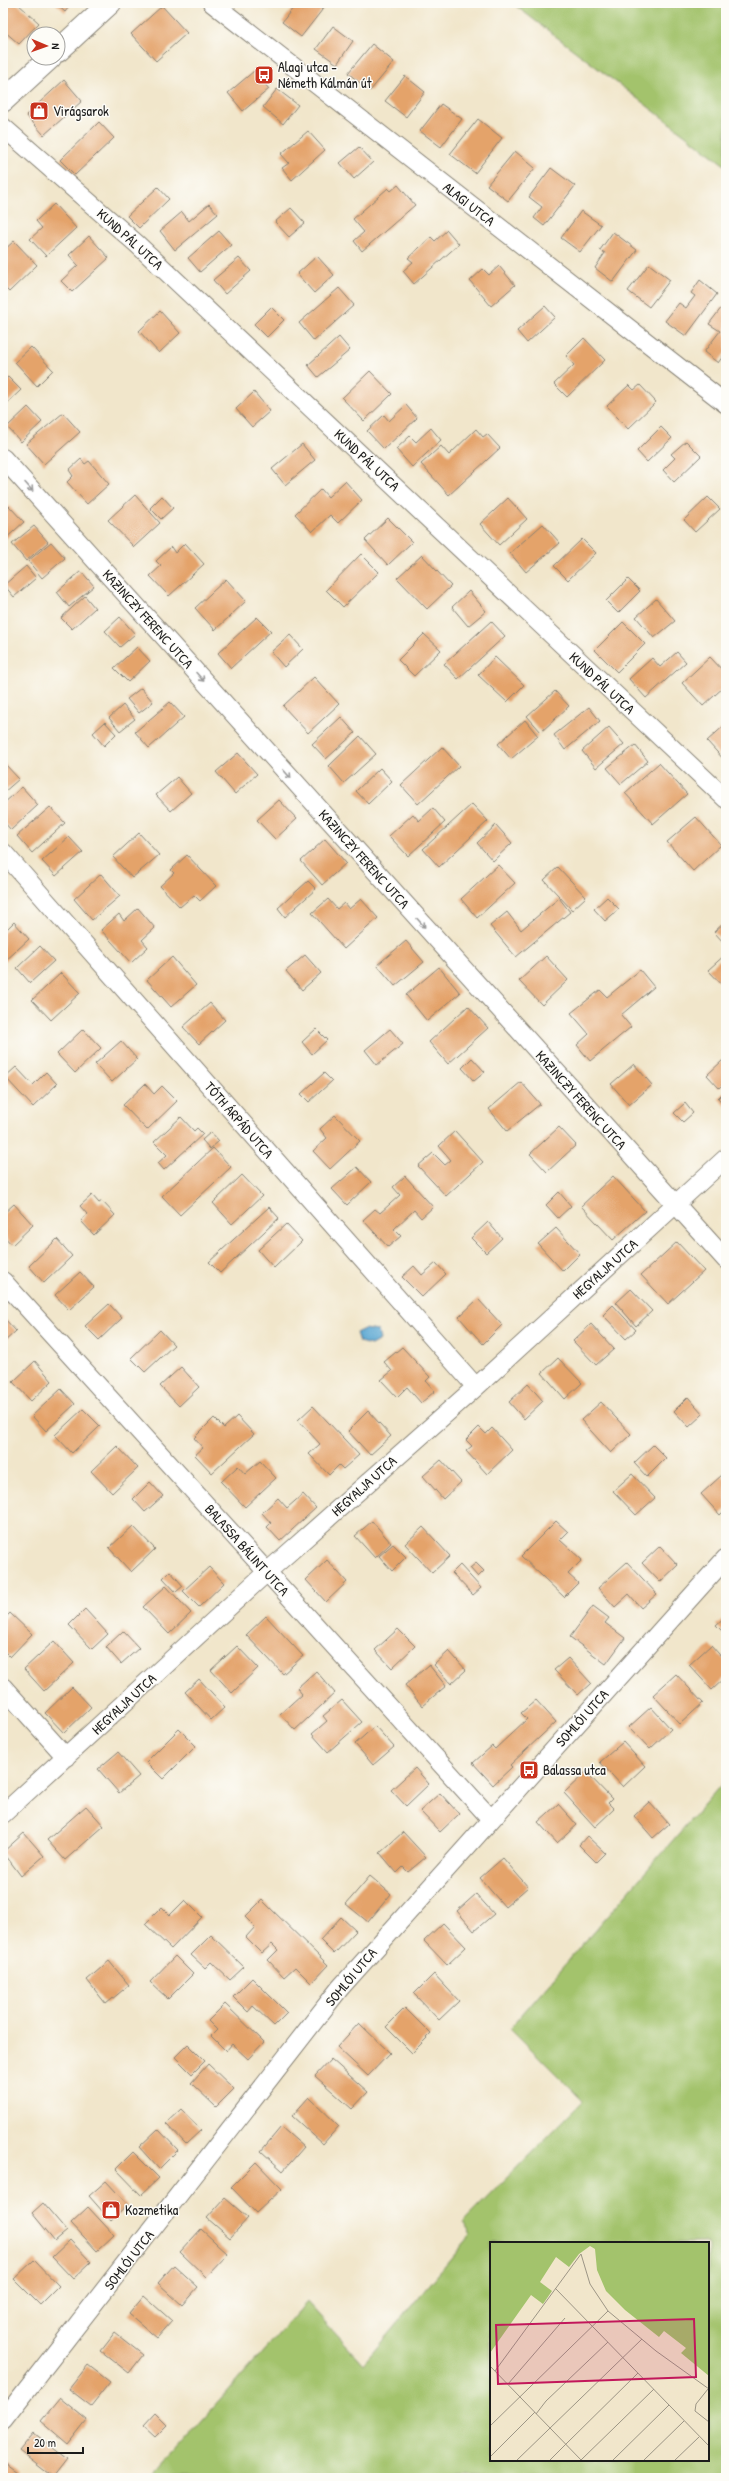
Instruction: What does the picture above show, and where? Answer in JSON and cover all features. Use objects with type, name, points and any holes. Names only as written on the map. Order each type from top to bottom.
[{"type":"street","points":[[66,44],[110,3]]},
{"type":"street","name":"ALAGI UTCA","points":[[212,3],[726,404]]},
{"type":"street","points":[[3,101],[41,66]]},
{"type":"street","name":"KUND PÁL UTCA","points":[[3,127],[136,244],[726,799]]},
{"type":"street","name":"KAZINCZY FERENC UTCA","points":[[3,458],[726,1260]]},
{"type":"street","name":"TÓTH ÁRPÁD UTCA","points":[[3,852],[476,1387]]},
{"type":"street","name":"HEGYALJA UTCA","points":[[3,1814],[267,1572],[476,1387],[726,1158]]},
{"type":"street","name":"BALASSA BÁLINT UTCA","points":[[3,1282],[491,1819]]},
{"type":"street","name":"SOMLÓI UTCA","points":[[3,2420],[340,1988],[726,1558]]},
{"type":"street","points":[[3,1687],[66,1757]]},
{"type":"green space","points":[[512,3],[726,3],[726,166]]},
{"type":"green space","points":[[726,1779],[726,2478],[151,2478],[307,2302],[363,2364],[471,2235],[463,2222],[583,2101],[510,2028]]},
{"type":"water","points":[[364,1329],[378,1331],[380,1340],[371,1345],[359,1342],[356,1333]]},
{"type":"building","points":[[3,3],[17,3],[39,23],[36,26],[26,26],[26,37],[19,44],[3,30]]},
{"type":"building","points":[[55,3],[72,3],[65,12]]},
{"type":"building","points":[[297,3],[323,3],[326,5],[301,37],[282,22]]},
{"type":"building","points":[[162,6],[187,33],[156,61],[131,34]]},
{"type":"building","points":[[333,26],[353,41],[337,64],[316,49]]},
{"type":"building","points":[[372,44],[394,62],[370,91],[348,73]]},
{"type":"building","points":[[254,71],[269,89],[243,111],[228,93]]},
{"type":"building","points":[[405,76],[425,92],[406,117],[385,101]]},
{"type":"building","points":[[64,80],[82,101],[44,135],[26,115]]},
{"type":"building","points":[[277,89],[298,105],[283,124],[263,107]]},
{"type":"building","points":[[441,104],[462,119],[441,147],[420,131]]},
{"type":"building","points":[[478,119],[502,138],[475,173],[450,154]]},
{"type":"building","points":[[99,122],[114,138],[75,175],[60,160]]},
{"type":"building","points":[[308,131],[325,150],[292,180],[282,168],[289,163],[281,154]]},
{"type":"building","points":[[359,147],[373,162],[354,179],[340,163]]},
{"type":"building","points":[[515,151],[535,168],[508,201],[487,185]]},
{"type":"building","points":[[551,168],[575,186],[544,226],[534,218],[542,207],[529,197]]},
{"type":"building","points":[[398,185],[415,205],[362,251],[354,241],[364,232],[353,219],[388,188],[391,191]]},
{"type":"building","points":[[158,187],[169,199],[139,228],[127,216]]},
{"type":"building","points":[[54,204],[76,228],[46,256],[30,239],[42,228],[36,221]]},
{"type":"building","points":[[209,204],[218,214],[175,250],[160,231],[182,212],[189,221]]},
{"type":"building","points":[[291,208],[305,223],[289,237],[275,222]]},
{"type":"building","points":[[581,211],[601,225],[580,252],[561,238]]},
{"type":"building","points":[[447,230],[459,244],[414,284],[403,271],[413,262],[408,258],[431,237],[435,241]]},
{"type":"building","points":[[219,231],[231,245],[200,272],[188,258]]},
{"type":"building","points":[[613,232],[637,250],[613,282],[595,268],[605,253],[600,250]]},
{"type":"building","points":[[89,236],[109,258],[72,292],[61,281],[78,265],[69,255]]},
{"type":"building","points":[[14,241],[37,265],[9,292],[3,286],[3,251]]},
{"type":"building","points":[[317,256],[334,275],[314,293],[297,274]]},
{"type":"building","points":[[239,258],[251,271],[225,294],[213,280]]},
{"type":"building","points":[[649,264],[670,280],[649,307],[628,291]]},
{"type":"building","points":[[499,266],[515,285],[491,306],[470,281],[483,269],[489,275]]},
{"type":"building","points":[[700,280],[717,294],[686,336],[665,321],[679,303],[686,308],[695,296],[691,293]]},
{"type":"building","points":[[339,288],[354,305],[314,341],[299,323]]},
{"type":"building","points":[[545,306],[555,317],[527,343],[517,331]]},
{"type":"building","points":[[271,307],[284,320],[267,337],[254,324]]},
{"type":"building","points":[[722,307],[726,310],[726,352],[718,363],[704,352],[720,331],[709,324]]},
{"type":"building","points":[[160,311],[180,333],[159,353],[139,331]]},
{"type":"building","points":[[339,337],[350,350],[318,377],[308,365]]},
{"type":"building","points":[[584,338],[605,360],[567,397],[554,384],[574,365],[566,356]]},
{"type":"building","points":[[31,347],[53,370],[37,386],[15,362]]},
{"type":"building","points":[[370,371],[392,394],[364,421],[342,398]]},
{"type":"building","points":[[8,377],[21,390],[3,407],[3,381]]},
{"type":"building","points":[[629,385],[634,390],[640,385],[656,402],[628,429],[607,406]]},
{"type":"building","points":[[254,392],[270,411],[252,427],[236,409]]},
{"type":"building","points":[[406,405],[417,418],[384,449],[367,431],[384,415],[389,421]]},
{"type":"building","points":[[28,407],[42,422],[21,442],[7,427]]},
{"type":"building","points":[[63,413],[80,432],[44,464],[26,444]]},
{"type":"building","points":[[661,427],[672,438],[647,462],[637,451]]},
{"type":"building","points":[[431,428],[441,440],[412,467],[396,449],[410,436],[416,442]]},
{"type":"building","points":[[476,429],[483,437],[487,434],[500,448],[449,495],[421,464],[441,446],[449,455]]},
{"type":"building","points":[[686,441],[701,456],[674,482],[663,470],[675,458],[671,454]]},
{"type":"building","points":[[302,444],[315,460],[285,485],[272,469]]},
{"type":"building","points":[[81,459],[85,464],[89,461],[109,484],[87,504],[67,482],[73,476],[69,470]]},
{"type":"building","points":[[345,481],[362,500],[338,523],[330,515],[312,532],[295,514],[321,489],[328,497]]},
{"type":"building","points":[[135,495],[160,523],[134,547],[108,520]]},
{"type":"building","points":[[162,496],[173,508],[161,519],[150,508]]},
{"type":"building","points":[[708,497],[720,509],[695,532],[684,520]]},
{"type":"building","points":[[508,498],[527,519],[499,545],[480,524]]},
{"type":"building","points":[[9,506],[24,522],[3,541],[3,512]]},
{"type":"building","points":[[388,518],[412,542],[388,565],[365,540]]},
{"type":"building","points":[[543,524],[560,543],[526,572],[510,553]]},
{"type":"building","points":[[34,526],[48,542],[26,561],[12,544]]},
{"type":"building","points":[[582,539],[596,553],[568,580],[554,566]]},
{"type":"building","points":[[51,542],[65,558],[42,578],[28,561]]},
{"type":"building","points":[[185,543],[204,564],[169,596],[150,576],[161,566],[156,561],[171,547],[175,553]]},
{"type":"building","points":[[361,554],[379,572],[343,607],[326,590]]},
{"type":"building","points":[[422,555],[451,586],[427,609],[397,578]]},
{"type":"building","points":[[26,566],[36,578],[14,597],[4,585]]},
{"type":"building","points":[[81,571],[94,586],[69,607],[57,592]]},
{"type":"building","points":[[226,579],[246,601],[215,630],[195,608]]},
{"type":"building","points":[[628,579],[640,591],[618,613],[606,601]]},
{"type":"building","points":[[469,591],[486,611],[468,626],[452,607]]},
{"type":"building","points":[[85,596],[95,608],[72,629],[61,618]]},
{"type":"building","points":[[656,599],[675,621],[654,638],[636,617]]},
{"type":"building","points":[[120,617],[135,634],[120,647],[105,631]]},
{"type":"building","points":[[257,617],[271,631],[231,668],[218,653]]},
{"type":"building","points":[[491,621],[505,636],[458,679],[444,664]]},
{"type":"building","points":[[623,622],[645,644],[617,672],[595,650]]},
{"type":"building","points":[[424,634],[441,650],[414,676],[398,660]]},
{"type":"building","points":[[290,635],[303,649],[284,667],[271,652]]},
{"type":"building","points":[[137,647],[150,661],[128,682],[114,668]]},
{"type":"building","points":[[677,652],[686,662],[646,698],[629,679],[652,658],[660,667]]},
{"type":"building","points":[[495,657],[524,685],[507,702],[478,675]]},
{"type":"building","points":[[710,657],[726,674],[726,685],[703,706],[682,683]]},
{"type":"building","points":[[314,677],[339,704],[308,733],[283,706]]},
{"type":"building","points":[[141,688],[153,702],[139,713],[127,699]]},
{"type":"building","points":[[555,691],[569,706],[541,732],[527,716]]},
{"type":"building","points":[[170,702],[184,717],[149,748],[135,732]]},
{"type":"building","points":[[123,705],[135,719],[120,731],[109,718]]},
{"type":"building","points":[[589,707],[600,721],[565,750],[554,735]]},
{"type":"building","points":[[341,717],[355,733],[326,759],[312,744]]},
{"type":"building","points":[[525,720],[538,736],[511,759],[498,744]]},
{"type":"building","points":[[105,722],[116,734],[104,746],[93,733]]},
{"type":"building","points":[[726,724],[726,762],[707,741]]},
{"type":"building","points":[[609,727],[624,744],[596,768],[582,751]]},
{"type":"building","points":[[360,736],[376,754],[344,783],[329,766]]},
{"type":"building","points":[[635,745],[648,761],[621,784],[607,768]]},
{"type":"building","points":[[442,747],[459,766],[418,804],[401,785]]},
{"type":"building","points":[[238,753],[257,774],[235,794],[216,772]]},
{"type":"building","points":[[4,763],[19,779],[3,793],[3,764]]},
{"type":"building","points":[[659,763],[687,794],[653,824],[625,793]]},
{"type":"building","points":[[380,768],[392,781],[368,804],[356,791]]},
{"type":"building","points":[[177,777],[191,793],[171,811],[156,795]]},
{"type":"building","points":[[22,787],[38,805],[11,830],[3,821],[3,804]]},
{"type":"building","points":[[279,800],[297,819],[275,839],[257,820]]},
{"type":"building","points":[[472,804],[488,821],[439,867],[423,849]]},
{"type":"building","points":[[50,807],[65,823],[32,853],[17,836]]},
{"type":"building","points":[[433,808],[445,822],[408,856],[389,836],[413,814],[419,821]]},
{"type":"building","points":[[696,817],[721,845],[693,871],[667,842]]},
{"type":"building","points":[[496,825],[512,843],[493,861],[477,843]]},
{"type":"building","points":[[139,833],[159,855],[132,878],[113,857]]},
{"type":"building","points":[[69,837],[83,852],[56,876],[42,861]]},
{"type":"building","points":[[325,839],[346,863],[322,885],[301,861]]},
{"type":"building","points":[[187,855],[216,886],[200,901],[194,895],[180,907],[160,886],[174,873],[171,870]]},
{"type":"building","points":[[498,865],[515,883],[477,918],[461,899]]},
{"type":"building","points":[[558,867],[586,897],[572,910],[544,880]]},
{"type":"building","points":[[101,874],[120,896],[92,920],[74,899]]},
{"type":"building","points":[[308,881],[316,889],[285,917],[278,908]]},
{"type":"building","points":[[607,897],[619,909],[605,921],[594,909]]},
{"type":"building","points":[[559,898],[570,912],[516,957],[490,926],[507,912],[521,930]]},
{"type":"building","points":[[328,899],[337,909],[344,903],[349,909],[361,899],[378,918],[344,949],[312,913]]},
{"type":"building","points":[[138,908],[155,928],[142,940],[148,947],[131,963],[101,930],[119,914],[124,921]]},
{"type":"building","points":[[726,921],[726,942],[724,943],[714,932]]},
{"type":"building","points":[[14,922],[29,939],[3,963],[3,933]]},
{"type":"building","points":[[406,941],[424,962],[395,986],[377,965]]},
{"type":"building","points":[[40,946],[54,961],[30,983],[17,968]]},
{"type":"building","points":[[726,954],[726,989],[708,970]]},
{"type":"building","points":[[305,955],[321,973],[302,990],[286,971]]},
{"type":"building","points":[[546,956],[568,980],[542,1005],[519,981]]},
{"type":"building","points":[[172,957],[196,985],[171,1007],[147,980]]},
{"type":"building","points":[[439,967],[460,993],[427,1021],[406,995]]},
{"type":"building","points":[[640,970],[654,987],[621,1015],[631,1027],[590,1061],[577,1045],[589,1034],[571,1013],[600,990],[607,997]]},
{"type":"building","points":[[61,973],[80,993],[51,1020],[32,1000]]},
{"type":"building","points":[[210,1003],[225,1020],[199,1044],[183,1027]]},
{"type":"building","points":[[468,1006],[488,1028],[448,1064],[429,1042]]},
{"type":"building","points":[[83,1029],[101,1048],[75,1073],[57,1054]]},
{"type":"building","points":[[316,1029],[327,1040],[312,1054],[302,1042]]},
{"type":"building","points":[[390,1029],[403,1044],[377,1065],[365,1050]]},
{"type":"building","points":[[121,1041],[137,1059],[112,1082],[95,1064]]},
{"type":"building","points":[[472,1058],[485,1072],[474,1081],[462,1068]]},
{"type":"building","points":[[723,1060],[726,1063],[726,1081],[719,1088],[707,1075]]},
{"type":"building","points":[[634,1064],[652,1085],[629,1105],[611,1084]]},
{"type":"building","points":[[16,1067],[33,1085],[46,1072],[57,1084],[33,1107],[5,1077]]},
{"type":"building","points":[[324,1073],[332,1081],[309,1102],[301,1094]]},
{"type":"building","points":[[521,1082],[540,1104],[507,1131],[489,1109]]},
{"type":"building","points":[[145,1084],[154,1094],[162,1086],[177,1101],[147,1130],[123,1105]]},
{"type":"building","points":[[726,1090],[726,1107],[718,1098]]},
{"type":"building","points":[[685,1103],[693,1113],[683,1122],[674,1113]]},
{"type":"building","points":[[335,1115],[360,1141],[330,1169],[313,1151],[327,1138],[320,1129]]},
{"type":"building","points":[[181,1117],[194,1131],[197,1128],[203,1134],[164,1170],[158,1163],[167,1155],[154,1142]]},
{"type":"building","points":[[559,1127],[576,1145],[547,1172],[530,1154]]},
{"type":"building","points":[[455,1131],[483,1162],[446,1196],[418,1166],[433,1153],[445,1165],[451,1160],[439,1146]]},
{"type":"building","points":[[211,1132],[219,1141],[210,1149],[202,1140]]},
{"type":"building","points":[[213,1148],[231,1167],[180,1215],[162,1196]]},
{"type":"building","points":[[357,1167],[371,1182],[347,1205],[332,1189]]},
{"type":"building","points":[[242,1175],[262,1196],[232,1224],[213,1203]]},
{"type":"building","points":[[405,1176],[433,1207],[421,1218],[414,1210],[394,1229],[401,1236],[388,1247],[363,1220],[375,1209],[380,1213],[400,1195],[393,1187]]},
{"type":"building","points":[[613,1176],[645,1211],[613,1240],[581,1206]]},
{"type":"building","points":[[559,1192],[571,1206],[558,1218],[546,1205]]},
{"type":"building","points":[[92,1195],[99,1203],[102,1201],[115,1215],[94,1235],[81,1221],[87,1214],[80,1206]]},
{"type":"building","points":[[14,1204],[33,1225],[12,1245],[3,1235],[3,1214]]},
{"type":"building","points":[[269,1207],[279,1218],[220,1273],[209,1262]]},
{"type":"building","points":[[488,1222],[502,1238],[486,1253],[471,1238]]},
{"type":"building","points":[[286,1224],[302,1241],[274,1268],[258,1250]]},
{"type":"building","points":[[556,1228],[580,1254],[563,1271],[538,1244]]},
{"type":"building","points":[[57,1239],[72,1256],[44,1283],[29,1266]]},
{"type":"building","points":[[677,1242],[704,1271],[668,1304],[641,1275]]},
{"type":"building","points":[[436,1263],[446,1274],[422,1297],[402,1277],[414,1266],[422,1275]]},
{"type":"building","points":[[80,1272],[94,1287],[69,1310],[55,1295]]},
{"type":"building","points":[[631,1289],[652,1311],[636,1326],[616,1303]]},
{"type":"building","points":[[478,1299],[502,1325],[483,1344],[459,1317]]},
{"type":"building","points":[[109,1304],[122,1318],[99,1340],[85,1326]]},
{"type":"building","points":[[613,1305],[636,1330],[626,1339],[603,1315]]},
{"type":"building","points":[[3,1317],[16,1331],[3,1343]]},
{"type":"building","points":[[591,1324],[614,1349],[596,1365],[573,1341]]},
{"type":"building","points":[[160,1330],[174,1345],[145,1372],[131,1358]]},
{"type":"building","points":[[402,1347],[430,1377],[426,1381],[435,1391],[421,1403],[407,1387],[397,1397],[381,1380],[392,1371],[384,1362]]},
{"type":"building","points":[[558,1358],[582,1383],[565,1399],[542,1373]]},
{"type":"building","points":[[35,1361],[52,1381],[31,1401],[13,1382]]},
{"type":"building","points":[[181,1367],[199,1387],[179,1406],[160,1386]]},
{"type":"building","points":[[528,1384],[543,1401],[524,1419],[509,1402]]},
{"type":"building","points":[[61,1389],[75,1404],[46,1431],[32,1416]]},
{"type":"building","points":[[688,1397],[703,1414],[689,1427],[674,1411]]},
{"type":"building","points":[[601,1402],[631,1434],[611,1453],[581,1420]]},
{"type":"building","points":[[313,1406],[359,1455],[343,1469],[339,1465],[329,1475],[309,1454],[320,1444],[298,1420]]},
{"type":"building","points":[[83,1409],[100,1426],[72,1453],[55,1435]]},
{"type":"building","points":[[368,1411],[391,1436],[370,1455],[348,1431]]},
{"type":"building","points":[[237,1416],[254,1434],[212,1473],[195,1455],[203,1448],[194,1438],[214,1418],[224,1428]]},
{"type":"building","points":[[479,1427],[486,1434],[492,1428],[512,1450],[487,1474],[466,1451],[472,1446],[466,1440]]},
{"type":"building","points":[[653,1445],[666,1458],[647,1477],[634,1463]]},
{"type":"building","points":[[117,1446],[138,1468],[112,1493],[91,1471]]},
{"type":"building","points":[[441,1460],[461,1482],[443,1499],[423,1476]]},
{"type":"building","points":[[260,1461],[276,1478],[245,1507],[221,1482],[238,1466],[245,1474]]},
{"type":"building","points":[[632,1474],[655,1498],[636,1515],[613,1491]]},
{"type":"building","points":[[722,1475],[726,1479],[726,1509],[720,1515],[701,1494]]},
{"type":"building","points":[[150,1482],[163,1496],[145,1512],[133,1499]]},
{"type":"building","points":[[303,1494],[316,1508],[280,1541],[267,1527],[271,1523],[262,1513],[278,1498],[287,1508]]},
{"type":"building","points":[[372,1521],[391,1543],[375,1558],[355,1536]]},
{"type":"building","points":[[556,1521],[568,1532],[560,1540],[582,1560],[568,1574],[578,1583],[564,1597],[521,1556]]},
{"type":"building","points":[[133,1526],[155,1549],[131,1572],[109,1548]]},
{"type":"building","points":[[423,1527],[450,1556],[432,1573],[405,1544]]},
{"type":"building","points":[[393,1544],[406,1557],[392,1571],[379,1556]]},
{"type":"building","points":[[660,1546],[678,1565],[660,1582],[642,1563]]},
{"type":"building","points":[[327,1560],[347,1582],[326,1602],[306,1580]]},
{"type":"building","points":[[627,1562],[657,1594],[641,1608],[629,1594],[615,1607],[598,1588]]},
{"type":"building","points":[[476,1563],[484,1571],[478,1577],[470,1568]]},
{"type":"building","points":[[460,1565],[481,1588],[473,1595],[452,1573]]},
{"type":"building","points":[[209,1567],[224,1583],[199,1607],[183,1591]]},
{"type":"building","points":[[170,1571],[183,1586],[176,1592],[163,1578]]},
{"type":"building","points":[[166,1586],[191,1613],[169,1634],[143,1607]]},
{"type":"building","points":[[593,1606],[609,1618],[605,1623],[625,1638],[606,1664],[570,1637]]},
{"type":"building","points":[[85,1609],[108,1634],[92,1649],[69,1625]]},
{"type":"building","points":[[10,1613],[32,1634],[10,1657],[3,1650],[3,1620]]},
{"type":"building","points":[[266,1616],[303,1656],[283,1674],[246,1635]]},
{"type":"building","points":[[726,1616],[726,1635],[716,1625]]},
{"type":"building","points":[[398,1629],[415,1646],[392,1668],[375,1650]]},
{"type":"building","points":[[123,1631],[139,1648],[121,1664],[106,1647]]},
{"type":"building","points":[[54,1641],[74,1663],[44,1691],[24,1669]]},
{"type":"building","points":[[711,1645],[726,1662],[726,1677],[712,1690],[689,1665]]},
{"type":"building","points":[[237,1646],[258,1668],[232,1693],[211,1670]]},
{"type":"building","points":[[449,1651],[466,1670],[451,1684],[434,1665]]},
{"type":"building","points":[[568,1658],[591,1683],[578,1695],[554,1670]]},
{"type":"building","points":[[429,1665],[446,1686],[422,1706],[405,1685]]},
{"type":"building","points":[[316,1671],[335,1693],[295,1730],[280,1714],[302,1694],[297,1688]]},
{"type":"building","points":[[676,1674],[703,1703],[680,1724],[653,1695]]},
{"type":"building","points":[[199,1679],[225,1707],[211,1720],[185,1692]]},
{"type":"building","points":[[72,1687],[91,1707],[64,1733],[45,1713]]},
{"type":"building","points":[[342,1700],[362,1722],[328,1752],[312,1734],[327,1721],[323,1716]]},
{"type":"building","points":[[536,1700],[556,1722],[510,1765],[512,1767],[493,1785],[473,1763],[492,1746],[495,1749],[527,1719],[521,1713]]},
{"type":"building","points":[[651,1707],[671,1729],[650,1749],[629,1727]]},
{"type":"building","points":[[375,1726],[394,1747],[373,1765],[355,1744]]},
{"type":"building","points":[[179,1729],[196,1746],[163,1779],[146,1762]]},
{"type":"building","points":[[623,1742],[645,1766],[623,1787],[600,1762]]},
{"type":"building","points":[[118,1752],[139,1776],[119,1793],[98,1769]]},
{"type":"building","points":[[415,1768],[429,1784],[406,1806],[391,1790]]},
{"type":"building","points":[[586,1772],[612,1799],[608,1803],[614,1809],[595,1827],[564,1793]]},
{"type":"building","points":[[440,1793],[459,1814],[440,1832],[420,1811]]},
{"type":"building","points":[[649,1802],[669,1824],[653,1838],[634,1816]]},
{"type":"building","points":[[558,1804],[577,1825],[557,1843],[538,1822]]},
{"type":"building","points":[[86,1806],[104,1826],[65,1860],[47,1840]]},
{"type":"building","points":[[403,1832],[426,1857],[408,1872],[403,1867],[397,1873],[380,1853]]},
{"type":"building","points":[[24,1833],[44,1856],[21,1876],[3,1852]]},
{"type":"building","points":[[587,1836],[605,1853],[596,1862],[579,1845]]},
{"type":"building","points":[[503,1858],[528,1887],[505,1907],[480,1878]]},
{"type":"building","points":[[370,1876],[391,1894],[368,1922],[346,1904]]},
{"type":"building","points":[[476,1894],[494,1914],[474,1931],[457,1911]]},
{"type":"building","points":[[185,1900],[202,1917],[171,1949],[145,1924],[162,1907],[170,1915]]},
{"type":"building","points":[[262,1900],[328,1965],[311,1983],[295,1967],[284,1977],[268,1960],[278,1950],[272,1944],[262,1953],[246,1937],[255,1927],[245,1917]]},
{"type":"building","points":[[341,1917],[356,1931],[334,1954],[320,1940]]},
{"type":"building","points":[[443,1923],[466,1947],[447,1965],[424,1941]]},
{"type":"building","points":[[211,1935],[244,1967],[230,1980],[211,1962],[205,1968],[191,1955]]},
{"type":"building","points":[[175,1956],[193,1974],[168,1999],[150,1982]]},
{"type":"building","points":[[109,1961],[129,1985],[106,2004],[87,1980]]},
{"type":"building","points":[[434,1974],[459,2001],[439,2020],[414,1994]]},
{"type":"building","points":[[252,1978],[287,2013],[274,2026],[253,2006],[248,2012],[233,1997]]},
{"type":"building","points":[[225,2004],[264,2042],[248,2059],[232,2044],[226,2051],[211,2036],[217,2030],[208,2021]]},
{"type":"building","points":[[405,2008],[431,2034],[412,2053],[386,2027]]},
{"type":"building","points":[[359,2023],[390,2053],[368,2076],[337,2047]]},
{"type":"building","points":[[188,2044],[205,2061],[192,2074],[175,2057]]},
{"type":"building","points":[[331,2059],[368,2092],[352,2109],[315,2076]]},
{"type":"building","points":[[208,2064],[234,2089],[216,2107],[191,2083]]},
{"type":"building","points":[[309,2097],[339,2126],[323,2144],[292,2116]]},
{"type":"building","points":[[181,2109],[201,2130],[186,2144],[166,2123]]},
{"type":"building","points":[[281,2127],[304,2147],[283,2171],[261,2151]]},
{"type":"building","points":[[158,2129],[178,2150],[159,2169],[139,2147]]},
{"type":"building","points":[[133,2152],[159,2178],[141,2195],[116,2169]]},
{"type":"building","points":[[256,2162],[282,2189],[256,2213],[231,2187]]},
{"type":"building","points":[[106,2181],[128,2205],[111,2221],[89,2196]]},
{"type":"building","points":[[225,2198],[248,2218],[230,2238],[207,2218]]},
{"type":"building","points":[[43,2203],[67,2231],[55,2241],[32,2213]]},
{"type":"building","points":[[88,2207],[114,2235],[97,2251],[71,2223]]},
{"type":"building","points":[[201,2229],[228,2254],[206,2277],[180,2252]]},
{"type":"building","points":[[70,2240],[91,2262],[73,2279],[52,2257]]},
{"type":"building","points":[[34,2260],[59,2286],[40,2305],[14,2279]]},
{"type":"building","points":[[174,2265],[198,2287],[182,2305],[158,2283]]},
{"type":"building","points":[[144,2296],[172,2321],[157,2338],[129,2314]]},
{"type":"building","points":[[115,2333],[143,2355],[129,2373],[101,2351]]},
{"type":"building","points":[[88,2365],[110,2382],[91,2406],[69,2389]]},
{"type":"building","points":[[60,2398],[87,2420],[68,2444],[41,2421]]},
{"type":"building","points":[[155,2413],[167,2425],[155,2437],[143,2426]]},
{"type":"building","points":[[34,2433],[67,2459],[53,2477],[19,2451]]},
{"type":"building","points":[[4,2462],[19,2473],[16,2478],[3,2478]]},
{"type":"place","name":"Alagi utca - Németh Kálmán út","points":[[264,75]]},
{"type":"place","name":"Virágsarok","points":[[39,111]]},
{"type":"place","name":"Balassa utca","points":[[529,1770]]},
{"type":"place","name":"Kozmetika","points":[[111,2210]]}]
